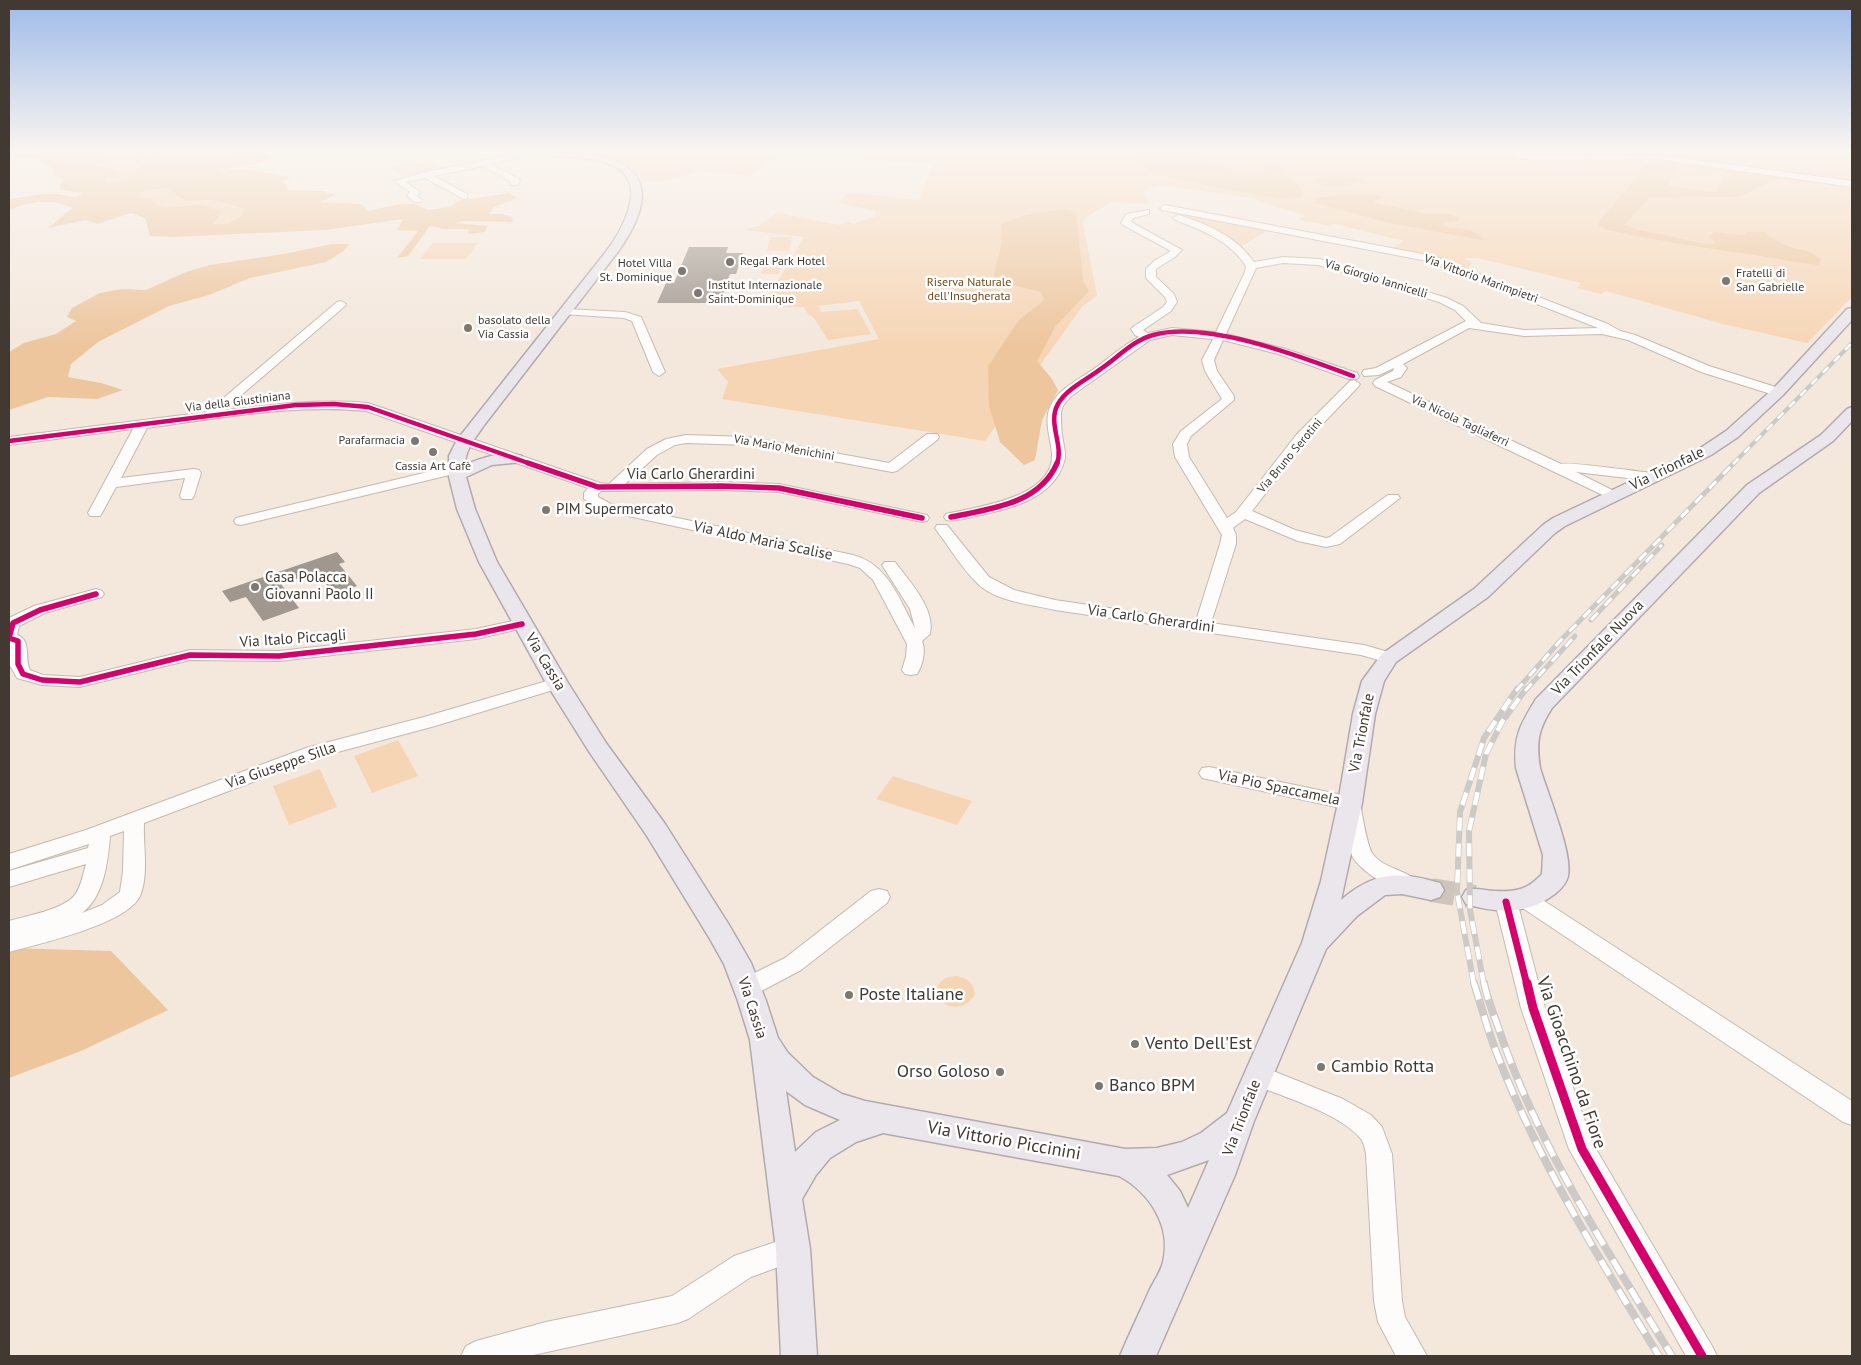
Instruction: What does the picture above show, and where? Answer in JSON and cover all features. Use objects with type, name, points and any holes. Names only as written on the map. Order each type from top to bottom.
[{"type":"main road","name":"Via Cassia","points":[[632,217],[608,257],[566,312],[492,402],[465,440],[457,456],[457,472],[461,492],[477,537],[522,624],[557,683],[707,910],[733,956],[746,988],[764,1040],[793,1249],[799,1356]]},
{"type":"main road","name":"Via Trionfale","points":[[1138,1356],[1219,1175],[1239,1121],[1315,943],[1334,882],[1371,684],[1389,658],[1481,593],[1549,529],[1705,452],[1732,434],[1778,392],[1852,312]]},
{"type":"main road","name":"Via Trionfale Nuova","points":[[1515,900],[1541,892],[1550,884],[1555,876],[1556,867],[1556,855],[1527,760],[1527,737],[1535,716],[1577,668],[1677,570],[1752,489],[1827,438],[1852,412]]},
{"type":"main road","points":[[457,472],[489,460],[516,459]]},
{"type":"main road","points":[[1315,943],[1370,891],[1385,885],[1420,887]]},
{"type":"main road","points":[[1475,897],[1515,900]]},
{"type":"main road","name":"Via Vittorio Piccinini","points":[[764,1040],[779,1064],[807,1091],[836,1106],[883,1119],[1125,1163],[1158,1163],[1183,1157],[1211,1144],[1239,1121]]},
{"type":"main road","name":"Via Vittorio Piccinini","points":[[786,1198],[807,1161],[817,1150],[852,1128],[883,1119]]},
{"type":"main road","name":"Via Vittorio Piccinini","points":[[1125,1163],[1151,1178],[1166,1196],[1180,1237],[1180,1261]]},
{"type":"street","points":[[1128,217],[1126,223],[1130,226],[1177,250],[1175,254],[1158,262],[1151,269],[1152,278],[1170,296],[1172,302],[1165,311],[1137,329],[1138,332],[1147,337]]},
{"type":"street","points":[[1178,217],[1220,237],[1238,251],[1251,266],[1250,272],[1217,337],[1208,363],[1227,394],[1228,400],[1186,434],[1180,446],[1182,457],[1226,527],[1229,536],[1202,626]]},
{"type":"street","name":"Via Vittorio Marimpietri","points":[[1236,217],[1429,258],[1460,268],[1615,332]]},
{"type":"street","name":"Via Giorgio Iannicelli","points":[[1251,266],[1289,260],[1329,264],[1443,300],[1459,308],[1477,325]]},
{"type":"street","points":[[210,416],[341,304]]},
{"type":"street","points":[[566,312],[625,315],[637,319],[658,372]]},
{"type":"street","points":[[1354,380],[1395,363],[1464,325],[1477,325],[1524,333],[1598,330],[1615,332],[1640,340],[1711,371],[1778,392]]},
{"type":"street","points":[[946,523],[1020,501],[1037,490],[1049,478],[1058,463],[1055,412],[1057,405],[1068,393],[1147,337],[1175,331],[1217,337],[1288,353],[1366,386],[1382,381],[1401,371],[1401,368],[1395,363]]},
{"type":"street","name":"Via Nicola Tagliaferri","points":[[1368,373],[1380,376],[1382,381],[1613,496]]},
{"type":"street","name":"Via Bruno Serotini","points":[[1226,527],[1243,512],[1302,437],[1354,380]]},
{"type":"street","name":"Via della Giustiniana","points":[[9,441],[306,404],[368,407],[465,440]]},
{"type":"street","points":[[94,513],[142,425]]},
{"type":"street","name":"Via Mario Menichini","points":[[605,488],[652,452],[671,442],[686,439],[733,439],[892,468],[932,437]]},
{"type":"street","name":"Via Carlo Gherardini","points":[[465,440],[605,488],[722,486],[779,488],[922,518],[927,514],[936,512],[945,514],[946,523],[983,580],[1003,592],[1055,604],[1364,650],[1389,658]]},
{"type":"street","name":"Via Nicola Tagliaferri","points":[[1542,460],[1585,470],[1653,477]]},
{"type":"street","points":[[111,483],[196,469],[187,496]]},
{"type":"street","points":[[241,521],[457,472]]},
{"type":"street","name":"Via Aldo Maria Scalise","points":[[605,488],[591,493],[590,497],[595,502],[606,507],[854,560],[865,565],[880,577],[912,639],[916,653],[911,670]]},
{"type":"street","points":[[1243,512],[1314,542],[1328,544],[1335,541],[1394,498]]},
{"type":"street","points":[[890,565],[915,604],[924,625],[922,634],[912,639]]},
{"type":"street","points":[[9,638],[12,625],[20,618],[96,594]]},
{"type":"street","name":"Via Italo Piccagli","points":[[9,638],[18,641],[19,667],[23,674],[42,680],[74,682],[103,677],[181,656],[203,654],[274,656],[476,634],[522,624]]},
{"type":"street","name":"Via Giuseppe Silla","points":[[9,862],[99,842],[134,820],[313,752],[422,724],[557,683]]},
{"type":"street","name":"Via Pio Spaccamela","points":[[1209,773],[1350,803]]},
{"type":"street","points":[[1350,803],[1362,856],[1382,873],[1420,887]]},
{"type":"street","points":[[9,943],[92,918],[116,908],[126,901],[132,887],[134,820]]},
{"type":"street","points":[[9,879],[99,842]]},
{"type":"street","points":[[9,930],[69,911],[76,907],[85,897],[99,842]]},
{"type":"street","points":[[746,988],[793,964],[879,897]]},
{"type":"street","points":[[1515,900],[1852,1114]]},
{"type":"street","name":"Via Gioacchino da Fiore","points":[[1515,900],[1533,1008],[1582,1149],[1702,1356]]},
{"type":"street","points":[[1258,1076],[1348,1114],[1370,1132],[1376,1141],[1379,1154],[1388,1301],[1392,1322],[1412,1356]]},
{"type":"street","points":[[476,1356],[546,1337],[678,1309],[744,1266],[793,1249]]},
{"type":"green space","points":[[206,217],[241,217],[227,224],[211,224]]},
{"type":"green space","name":"Riserva Naturale dell'Insugherata","points":[[772,217],[796,217],[838,225],[848,222],[853,224],[874,217],[1087,217],[1083,223],[1097,296],[1082,307],[985,441],[722,399],[728,382],[717,369],[879,339],[859,301],[818,306],[822,312],[858,309],[871,334],[828,340],[814,318],[808,314],[805,307],[778,307],[765,303],[804,237],[743,230],[759,226]]},
{"type":"green space","points":[[1182,217],[1203,217],[1270,229],[1240,247],[1207,228]]},
{"type":"green space","name":"Riserva Naturale dell'Insugherata","points":[[1303,217],[1852,217],[1852,297],[1807,343],[1723,324],[1606,291],[1601,294],[1577,288],[1581,283],[1477,258],[1464,258],[1472,264],[1466,268],[1391,248],[1404,241],[1334,224],[1331,226],[1298,220]]},
{"type":"green space","points":[[770,237],[792,237],[789,251],[767,251]]},
{"type":"green space","points":[[433,243],[478,243],[466,259],[420,259]]},
{"type":"green space","points":[[765,261],[783,261],[779,274],[761,274]]},
{"type":"green space","points":[[398,740],[418,776],[372,793],[354,756]]},
{"type":"green space","points":[[320,769],[337,807],[289,825],[273,786]]},
{"type":"green space","points":[[893,776],[972,801],[957,825],[876,799]]},
{"type":"green space","points":[[957,976],[969,982],[975,994],[966,1004],[954,1007],[942,1002],[936,990],[944,979]]},
{"type":"shaded area","points":[[62,217],[120,217],[97,224],[86,220],[48,228]]},
{"type":"shaded area","points":[[141,217],[219,217],[212,224],[227,224],[241,217],[511,217],[513,222],[464,221],[455,223],[487,226],[485,232],[469,234],[468,229],[444,229],[430,226],[408,256],[397,258],[418,231],[397,230],[403,219],[326,230],[173,237],[150,236],[145,218]]},
{"type":"shaded area","points":[[1020,217],[1076,217],[1083,281],[1089,291],[1055,327],[1037,361],[1052,379],[1058,390],[1042,420],[1035,460],[1024,465],[1000,442],[989,406],[988,366],[1019,320],[1044,300],[1041,292],[993,280],[1002,238],[1001,224]]},
{"type":"shaded area","points":[[1366,217],[1455,217],[1459,218],[1458,221],[1442,223],[1445,227],[1471,230],[1485,239],[1482,240],[1389,223]]},
{"type":"shaded area","points":[[1603,217],[1632,217],[1624,225],[1705,244],[1716,243],[1710,237],[1714,232],[1744,235],[1747,232],[1765,232],[1773,239],[1790,247],[1808,251],[1821,259],[1819,265],[1698,247],[1606,230],[1597,224]]},
{"type":"shaded area","points":[[332,244],[350,244],[342,252],[326,262],[250,278],[209,295],[169,306],[98,342],[71,364],[68,377],[101,383],[123,390],[97,399],[48,397],[9,410],[9,352],[24,343],[56,334],[76,321],[67,317],[72,308],[100,293],[122,289],[146,290],[186,272],[210,265],[284,254]]},
{"type":"shaded area","points":[[9,948],[111,951],[168,1010],[81,1051],[9,1078]]},
{"type":"building","points":[[689,247],[728,247],[726,253],[743,253],[736,274],[730,274],[722,297],[718,297],[716,303],[657,303],[666,283],[674,283]]},
{"type":"building","name":"Casa Polacca Giovanni Paolo II","points":[[337,552],[345,562],[339,564],[357,586],[334,594],[316,572],[281,584],[299,608],[263,621],[246,597],[230,602],[222,591]]},
{"type":"tunnel","points":[[1431,890],[1475,897]]},
{"type":"railway","points":[[1733,464],[1852,343]]},
{"type":"railway","points":[[1516,691],[1559,642],[1734,463]]},
{"type":"railway","points":[[1591,620],[1662,545]]},
{"type":"railway","points":[[1525,691],[1575,636]]},
{"type":"railway","points":[[1474,985],[1457,892],[1460,812],[1484,738],[1517,689]]},
{"type":"railway","points":[[1484,985],[1470,910],[1469,831],[1486,754],[1502,722],[1526,689]]},
{"type":"railway","points":[[1474,983],[1495,1050],[1533,1136],[1593,1248],[1659,1356]]},
{"type":"railway","points":[[1484,983],[1490,1005],[1519,1083],[1558,1164],[1602,1242],[1672,1356]]},
{"type":"cycle path","points":[[951,517],[1014,502],[1042,486],[1052,475],[1058,461],[1055,412],[1060,400],[1131,347],[1153,335],[1172,332],[1224,337],[1309,360],[1353,376]]},
{"type":"cycle path","points":[[9,441],[296,405],[334,404],[368,407],[598,487],[722,486],[779,488],[922,518]]},
{"type":"cycle path","points":[[96,594],[28,614],[13,623],[9,638],[18,641],[18,664],[23,674],[42,680],[80,682],[190,655],[279,656],[476,634],[522,624]]},
{"type":"cycle path","points":[[1506,902],[1533,1008],[1582,1149],[1702,1356]]},
{"type":"place","name":"Regal Park Hotel","points":[[730,262]]},
{"type":"place","name":"Hotel Villa St. Dominique","points":[[682,271]]},
{"type":"place","name":"Fratelli di San Gabrielle","points":[[1726,281]]},
{"type":"place","name":"Institut Internazionale Saint-Dominique","points":[[698,293]]},
{"type":"place","name":"basolato della Via Cassia","points":[[468,328]]},
{"type":"place","name":"Parafarmacia","points":[[415,441]]},
{"type":"place","name":"Cassia Art Cafè","points":[[433,452]]},
{"type":"place","name":"PIM Supermercato","points":[[546,510]]},
{"type":"place","name":"Casa Polacca Giovanni Paolo II","points":[[255,587]]},
{"type":"place","name":"Poste Italiane","points":[[849,995]]},
{"type":"place","name":"Vento Dell'Est","points":[[1135,1044]]},
{"type":"place","name":"Cambio Rotta","points":[[1321,1067]]},
{"type":"place","name":"Orso Goloso","points":[[1000,1072]]},
{"type":"place","name":"Banco BPM","points":[[1099,1086]]}]
